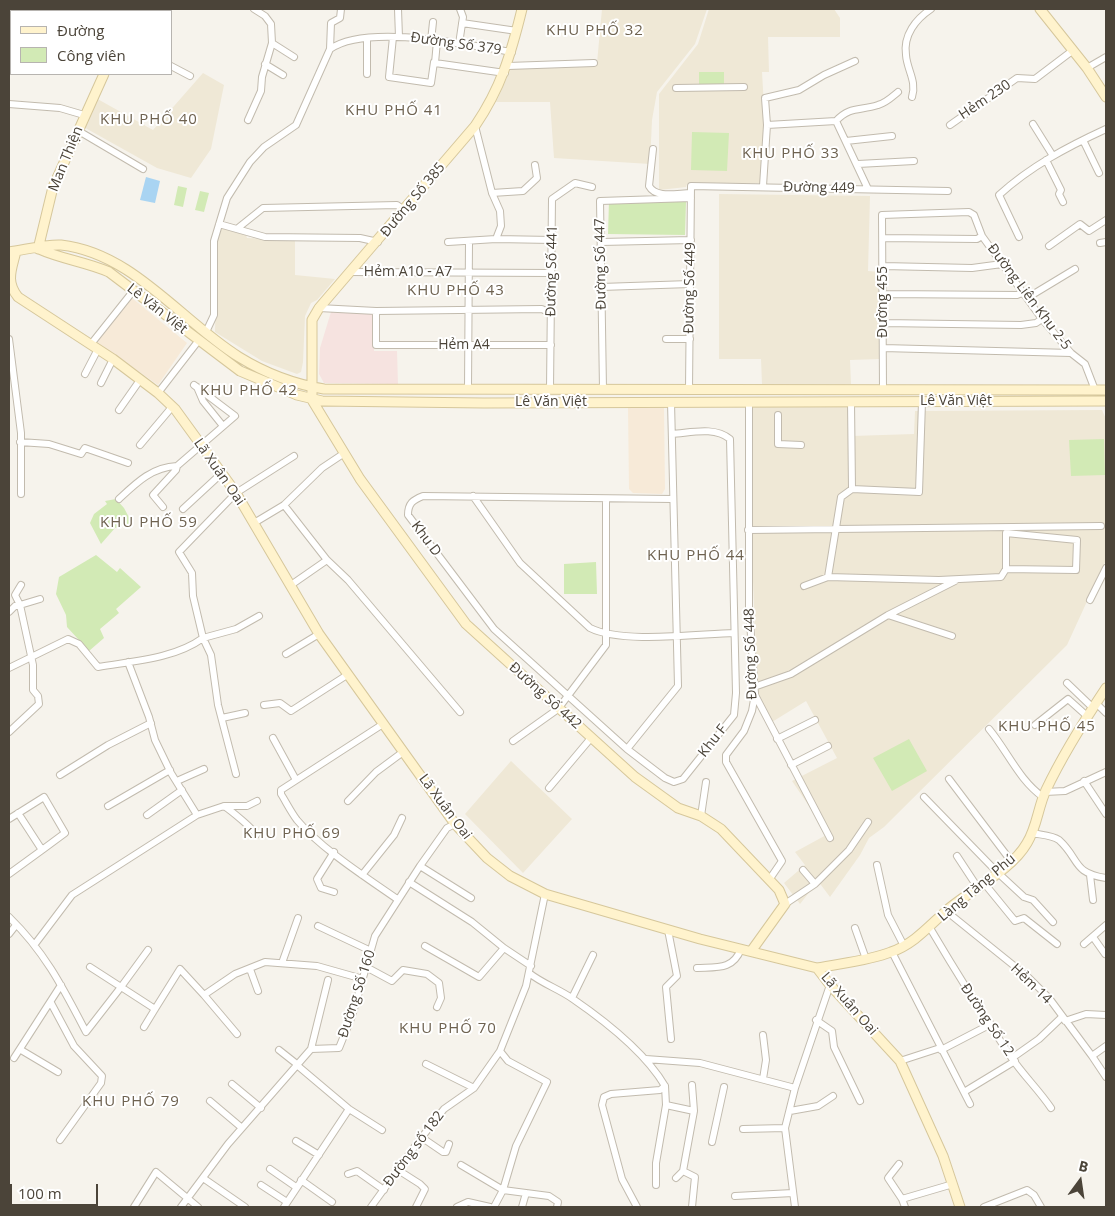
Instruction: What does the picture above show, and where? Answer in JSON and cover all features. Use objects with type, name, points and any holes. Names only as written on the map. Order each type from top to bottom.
[{"type":"main road","name":"Đường Số 385","points":[[312,400],[310,387],[312,320],[319,308],[348,272],[378,242],[475,126],[494,97],[506,69],[522,9]]},
{"type":"main road","points":[[1040,9],[1087,68],[1106,97]]},
{"type":"main road","name":"Man Thiện","points":[[38,249],[53,187],[77,130],[104,75]]},
{"type":"main road","name":"Lê Văn Việt","points":[[12,252],[60,245],[88,251],[115,262],[238,356],[261,369],[310,387],[324,389],[1106,390]]},
{"type":"main road","name":"Lê Văn Việt","points":[[38,249],[56,257],[95,266],[109,272],[248,375],[312,400],[468,402],[1106,401]]},
{"type":"main road","name":"Lã Xuân Oai","points":[[12,252],[10,289],[25,303],[114,359],[158,393],[172,407],[236,493],[319,634],[347,675],[455,824],[487,858],[510,876],[545,894],[668,930],[817,968],[830,985],[900,1061],[943,1156],[960,1207]]},
{"type":"main road","points":[[134,290],[141,280]]},
{"type":"main road","points":[[200,340],[206,332]]},
{"type":"main road","points":[[468,389],[468,402]]},
{"type":"main road","points":[[689,389],[689,402]]},
{"type":"main road","points":[[730,389],[730,402]]},
{"type":"main road","points":[[749,389],[749,402]]},
{"type":"main road","points":[[884,390],[884,402]]},
{"type":"main road","name":"Đường Số 442","points":[[312,400],[343,454],[466,624],[635,777],[671,802],[702,816],[721,829],[779,890],[785,904]]},
{"type":"main road","name":"Làng Tăng Phú","points":[[817,968],[866,959],[892,952],[904,946],[930,928],[946,911],[1011,861],[1026,845],[1032,833],[1044,794],[1106,688]]},
{"type":"main road","points":[[752,950],[785,904]]},
{"type":"street","points":[[248,120],[261,91],[262,77],[272,43],[271,24],[266,16],[254,9]]},
{"type":"street","points":[[206,332],[214,315],[214,240],[227,198],[250,162],[264,147],[296,125],[330,49],[331,23],[340,18],[340,9]]},
{"type":"street","name":"Đường Số 379","points":[[396,37],[398,9]]},
{"type":"street","points":[[459,44],[462,23],[460,9]]},
{"type":"street","points":[[912,97],[915,89],[905,54],[909,34],[916,20],[931,9]]},
{"type":"street","points":[[396,37],[389,77],[431,83],[434,62],[433,22]]},
{"type":"street","points":[[462,23],[517,31]]},
{"type":"street","name":"Đường Số 379","points":[[330,49],[346,42],[396,37],[512,52]]},
{"type":"street","points":[[367,74],[368,39]]},
{"type":"street","points":[[272,43],[294,57]]},
{"type":"street","name":"Hẻm 230","points":[[950,125],[1017,78],[1034,79],[1072,51]]},
{"type":"street","points":[[1087,68],[1106,57]]},
{"type":"street","points":[[763,186],[768,124],[765,98],[799,90],[824,75],[855,61]]},
{"type":"street","points":[[434,62],[506,69],[594,63]]},
{"type":"street","points":[[266,64],[283,75]]},
{"type":"street","points":[[172,67],[190,76]]},
{"type":"street","points":[[676,88],[744,87]]},
{"type":"street","points":[[768,124],[836,121],[848,110],[877,106],[898,92]]},
{"type":"street","points":[[9,104],[60,108],[84,115]]},
{"type":"street","points":[[836,121],[868,188]]},
{"type":"street","points":[[1032,124],[1053,156]]},
{"type":"street","points":[[475,126],[492,193],[500,211],[501,226],[496,239]]},
{"type":"street","points":[[1019,237],[999,195],[1020,176],[1053,156],[1106,129]]},
{"type":"street","points":[[77,130],[143,168]]},
{"type":"street","points":[[846,141],[892,136]]},
{"type":"street","points":[[1083,140],[1099,173]]},
{"type":"street","points":[[653,149],[648,186],[652,192],[658,194],[691,192]]},
{"type":"street","points":[[1046,160],[1061,190],[1059,194],[1063,202]]},
{"type":"street","points":[[858,164],[914,161]]},
{"type":"street","points":[[492,193],[523,191],[537,178],[534,165]]},
{"type":"street","name":"Đường Số 441","points":[[550,389],[552,199],[576,183],[592,187]]},
{"type":"street","name":"Đường 449","points":[[691,192],[763,186],[948,191]]},
{"type":"street","name":"Đường Số 449","points":[[689,389],[691,192]]},
{"type":"street","name":"Đường Số 447","points":[[603,389],[600,201],[691,192]]},
{"type":"street","points":[[238,228],[263,208],[397,205],[404,210]]},
{"type":"street","name":"Đường Liên Khu 2-5","points":[[882,215],[973,213],[982,236],[1042,319],[1071,352],[1085,364],[1095,390]]},
{"type":"street","name":"Đường 455","points":[[882,215],[884,390]]},
{"type":"street","points":[[1049,246],[1080,224],[1089,230],[1106,220]]},
{"type":"street","points":[[219,224],[265,237],[360,238],[378,242]]},
{"type":"street","points":[[883,238],[977,239],[982,236]]},
{"type":"street","points":[[448,242],[496,239],[552,240]]},
{"type":"street","points":[[601,242],[691,240]]},
{"type":"street","points":[[468,389],[470,242]]},
{"type":"street","points":[[883,266],[972,268],[1002,264]]},
{"type":"street","points":[[883,294],[1025,295],[1075,269]]},
{"type":"street","name":"Hẻm A10 - A7","points":[[348,272],[552,273]]},
{"type":"street","points":[[602,287],[690,284]]},
{"type":"street","points":[[85,374],[94,346],[134,290]]},
{"type":"street","points":[[319,308],[376,311],[469,308],[542,309],[551,314]]},
{"type":"street","name":"Hẻm A4","points":[[376,311],[376,345],[551,345]]},
{"type":"street","points":[[883,323],[1021,325],[1036,323],[1042,319]]},
{"type":"street","points":[[666,339],[690,339]]},
{"type":"street","points":[[158,393],[200,340]]},
{"type":"street","points":[[9,344],[20,442],[21,494]]},
{"type":"street","points":[[883,348],[1071,352]]},
{"type":"street","points":[[101,383],[114,359]]},
{"type":"street","points":[[120,410],[140,380]]},
{"type":"street","points":[[163,507],[153,495],[176,470],[177,466],[235,416],[195,386],[203,401],[223,426]]},
{"type":"street","points":[[627,749],[678,686],[675,635],[671,402]]},
{"type":"street","name":"Đường Số 448","points":[[749,402],[749,607],[754,690],[752,711],[744,731],[726,756],[726,762],[782,861],[769,880]]},
{"type":"street","points":[[851,402],[852,489]]},
{"type":"street","points":[[828,577],[841,497],[852,489],[920,492],[922,402]]},
{"type":"street","points":[[140,445],[172,407]]},
{"type":"street","points":[[778,415],[775,444],[801,445]]},
{"type":"street","name":"Khu F","points":[[569,695],[627,749],[669,781],[674,782],[683,779],[734,715],[736,693],[730,439],[724,434],[712,431],[672,434]]},
{"type":"street","points":[[20,442],[49,444],[80,454],[86,448],[128,463]]},
{"type":"street","points":[[254,523],[284,505],[322,468],[343,454]]},
{"type":"street","points":[[236,774],[222,718],[211,655],[203,638],[193,596],[192,573],[179,552],[236,493],[294,456]]},
{"type":"street","points":[[119,499],[146,476],[167,466],[177,466]]},
{"type":"street","points":[[183,509],[222,473]]},
{"type":"street","name":"Khu D","points":[[472,496],[424,496],[412,500],[409,505],[408,515],[490,624],[569,695]]},
{"type":"street","points":[[472,496],[672,500]]},
{"type":"street","points":[[472,496],[528,572],[590,628],[606,634],[675,635],[734,633]]},
{"type":"street","points":[[513,741],[558,709],[606,645],[606,499]]},
{"type":"street","points":[[284,505],[327,560],[348,580],[460,712]]},
{"type":"street","points":[[748,530],[1101,526]]},
{"type":"street","points":[[804,586],[828,577],[958,579],[1001,577],[1006,569],[1006,533],[1077,540],[1076,570],[1006,569]]},
{"type":"street","points":[[291,585],[327,560]]},
{"type":"street","points":[[1090,600],[1106,568]]},
{"type":"street","points":[[830,838],[777,739],[754,690],[791,674],[888,615],[958,579]]},
{"type":"street","points":[[9,732],[39,704],[38,696],[33,690],[33,665],[20,605],[16,595],[21,585]]},
{"type":"street","points":[[9,612],[15,606],[40,599]]},
{"type":"street","points":[[888,615],[952,636]]},
{"type":"street","points":[[9,668],[30,656],[72,639],[98,667],[128,662],[189,648],[203,638],[236,628],[259,616]]},
{"type":"street","points":[[286,654],[319,634]]},
{"type":"street","points":[[128,662],[151,723],[155,740],[170,770],[197,815]]},
{"type":"street","points":[[264,705],[280,704],[291,712],[347,675]]},
{"type":"street","points":[[1067,682],[1106,713]]},
{"type":"street","points":[[1035,725],[1068,698],[1088,716]]},
{"type":"street","points":[[222,718],[245,713]]},
{"type":"street","points":[[777,739],[815,720]]},
{"type":"street","points":[[60,775],[108,745],[151,723]]},
{"type":"street","points":[[383,724],[280,790],[297,819],[311,834],[362,875],[397,899]]},
{"type":"street","points":[[989,730],[1005,749],[1022,779],[1044,794],[1065,790],[1106,772]]},
{"type":"street","points":[[273,738],[296,780]]},
{"type":"street","points":[[549,788],[591,738]]},
{"type":"street","points":[[791,764],[828,746]]},
{"type":"street","points":[[348,801],[376,772],[403,752]]},
{"type":"street","points":[[177,781],[204,769]]},
{"type":"street","points":[[108,806],[170,770]]},
{"type":"street","points":[[949,779],[1011,861]]},
{"type":"street","points":[[1084,781],[1106,814]]},
{"type":"street","points":[[702,816],[706,782]]},
{"type":"street","points":[[147,815],[182,790]]},
{"type":"street","points":[[9,819],[44,797],[65,833],[9,874]]},
{"type":"street","points":[[924,797],[997,872],[1024,897],[1033,900],[1053,922]]},
{"type":"street","points":[[35,944],[72,895],[197,815],[224,806],[247,806],[257,800]]},
{"type":"street","points":[[224,806],[238,820],[252,828],[256,835]]},
{"type":"street","points":[[18,814],[42,850]]},
{"type":"street","points":[[362,875],[394,835],[402,818]]},
{"type":"street","points":[[785,904],[815,884],[849,850],[868,822]]},
{"type":"street","name":"Đường Số 160","points":[[311,1049],[339,1048],[352,1016],[376,936],[397,899],[420,866],[447,828],[455,824]]},
{"type":"street","points":[[1032,833],[1059,840],[1080,868],[1090,875],[1106,878]]},
{"type":"street","points":[[334,852],[317,879],[321,888],[334,892]]},
{"type":"street","points":[[957,856],[1015,921],[1024,918],[1057,944]]},
{"type":"street","points":[[420,866],[471,898]]},
{"type":"street","points":[[877,866],[888,915],[904,946]]},
{"type":"street","points":[[803,870],[815,884]]},
{"type":"street","points":[[1090,875],[1093,900]]},
{"type":"street","points":[[410,882],[472,922],[504,948],[531,966],[545,894]]},
{"type":"street","name":"Hẻm 14","points":[[946,911],[1028,977],[1049,998],[1106,1077]]},
{"type":"street","points":[[9,918],[35,944],[61,985],[86,1032],[148,950]]},
{"type":"street","points":[[282,963],[298,918]]},
{"type":"street","points":[[9,934],[16,924]]},
{"type":"street","points":[[1084,944],[1106,925]]},
{"type":"street","points":[[318,926],[371,951]]},
{"type":"street","points":[[855,928],[866,959]]},
{"type":"street","name":"Đường Số 12","points":[[930,928],[963,984],[1013,1060],[1051,1108]]},
{"type":"street","points":[[668,930],[677,976],[666,987],[671,1039]]},
{"type":"street","points":[[1093,937],[1105,954]]},
{"type":"street","points":[[425,946],[479,977],[504,948]]},
{"type":"street","points":[[697,968],[726,967],[738,957],[741,949]]},
{"type":"street","points":[[892,952],[970,1104]]},
{"type":"street","points":[[572,998],[593,955]]},
{"type":"street","points":[[204,995],[235,974],[265,962],[317,966],[363,978]]},
{"type":"street","name":"Đường số 182","points":[[371,1207],[444,1109],[474,1088],[500,1051],[531,966]]},
{"type":"street","points":[[90,967],[155,1009]]},
{"type":"street","points":[[366,967],[392,981],[403,970],[427,974],[439,983],[441,998],[437,1007]]},
{"type":"street","points":[[144,1027],[180,969],[237,1034]]},
{"type":"street","points":[[250,969],[258,991]]},
{"type":"street","points":[[529,973],[543,984],[572,998],[646,1059],[665,1086],[666,1105],[656,1163],[656,1184]]},
{"type":"street","points":[[181,1207],[242,1128],[311,1049],[328,980]]},
{"type":"street","points":[[14,1058],[21,1050],[61,985]]},
{"type":"street","points":[[795,1207],[785,1128],[816,1020],[830,985]]},
{"type":"street","points":[[51,1003],[74,1046],[102,1076],[101,1083],[60,1140]]},
{"type":"street","points":[[964,1092],[1013,1060],[1064,1019],[1086,1014],[1106,1014]]},
{"type":"street","points":[[816,1020],[832,1031],[834,1047],[860,1101]]},
{"type":"street","points":[[900,1061],[941,1049],[991,1024]]},
{"type":"street","points":[[763,1035],[766,1060],[763,1079]]},
{"type":"street","points":[[1092,1056],[1106,1046]]},
{"type":"street","points":[[21,1050],[58,1072]]},
{"type":"street","points":[[279,1050],[349,1109],[382,1130]]},
{"type":"street","points":[[494,1207],[503,1190],[516,1146],[547,1082],[508,1061],[500,1051]]},
{"type":"street","points":[[646,1059],[700,1063],[795,1088]]},
{"type":"street","points":[[426,1064],[474,1088]]},
{"type":"street","points":[[232,1084],[261,1108]]},
{"type":"street","points":[[676,1178],[683,1171],[694,1111],[692,1085]]},
{"type":"street","points":[[637,1207],[622,1179],[602,1105],[604,1097],[611,1094],[660,1090],[665,1086]]},
{"type":"street","points":[[712,1142],[724,1087]]},
{"type":"street","points":[[790,1111],[818,1106],[833,1096]]},
{"type":"street","points":[[210,1101],[242,1128]]},
{"type":"street","points":[[666,1105],[694,1111]]},
{"type":"street","points":[[261,1185],[286,1205],[296,1187],[349,1109]]},
{"type":"street","points":[[743,1129],[785,1128]]},
{"type":"street","points":[[422,1137],[443,1152],[446,1152],[449,1144]]},
{"type":"street","points":[[296,1141],[319,1155]]},
{"type":"street","points":[[899,1164],[888,1178],[905,1207]]},
{"type":"street","points":[[461,1165],[503,1190],[549,1196],[558,1202],[558,1207]]},
{"type":"street","points":[[270,1169],[296,1187]]},
{"type":"street","points":[[398,1170],[420,1184],[425,1190],[416,1207]]},
{"type":"street","points":[[348,1174],[356,1171],[384,1190]]},
{"type":"street","points":[[683,1171],[695,1177],[692,1207]]},
{"type":"street","points":[[134,1207],[156,1172],[198,1207]]},
{"type":"street","points":[[203,1178],[245,1207]]},
{"type":"street","points":[[301,1180],[332,1202]]},
{"type":"street","points":[[902,1199],[953,1184]]},
{"type":"street","points":[[984,1207],[1026,1190],[1034,1194],[1041,1207]]},
{"type":"street","points":[[522,1207],[526,1193]]},
{"type":"street","points":[[735,1196],[793,1193]]},
{"type":"street","points":[[458,1207],[468,1202],[490,1207]]},
{"type":"shaded area","points":[[9,9],[99,9],[10,10],[9,67]]},
{"type":"shaded area","points":[[602,9],[707,9],[695,44],[657,92],[652,120],[650,164],[554,158],[550,102],[496,102],[512,66],[597,63]]},
{"type":"shaded area","points":[[709,9],[834,9],[840,18],[840,37],[768,37],[769,72],[762,72],[765,124],[761,183],[687,184],[686,187],[659,190],[659,94],[698,44]]},
{"type":"shaded area","points":[[203,73],[224,85],[211,149],[191,178],[157,168],[80,125],[94,97],[153,130]]},
{"type":"shaded area","points":[[719,194],[870,196],[868,271],[880,272],[880,359],[850,360],[851,384],[762,384],[761,359],[719,359]]},
{"type":"shaded area","points":[[221,228],[245,232],[247,238],[295,240],[295,275],[335,279],[317,300],[311,303],[305,316],[301,372],[297,374],[262,361],[215,332],[217,242]]},
{"type":"shaded area","points":[[132,298],[187,343],[158,385],[97,342]]},
{"type":"shaded area","points":[[331,312],[375,314],[374,351],[397,351],[398,384],[324,383],[319,374],[320,348]]},
{"type":"shaded area","points":[[753,402],[851,402],[852,436],[914,434],[915,411],[1102,410],[1106,419],[1106,560],[1067,645],[884,827],[869,838],[860,855],[830,897],[818,881],[800,904],[784,883],[805,865],[795,852],[828,834],[792,781],[837,758],[806,701],[772,722],[758,695],[751,536]]},
{"type":"shaded area","points":[[628,408],[664,408],[665,489],[662,494],[633,493],[629,489]]},
{"type":"shaded area","points":[[511,761],[572,819],[523,873],[465,814]]},
{"type":"green space","points":[[699,72],[724,72],[724,84],[699,84]]},
{"type":"green space","points":[[692,132],[729,133],[727,171],[691,170]]},
{"type":"green space","points":[[178,186],[187,188],[183,207],[174,205]]},
{"type":"green space","points":[[200,191],[209,193],[204,212],[195,210]]},
{"type":"green space","points":[[609,201],[686,202],[685,235],[608,234]]},
{"type":"green space","points":[[1104,439],[1105,475],[1071,476],[1069,440]]},
{"type":"green space","points":[[116,499],[124,508],[132,523],[115,528],[101,544],[90,523],[94,514],[107,504],[105,501]]},
{"type":"green space","points":[[96,555],[117,572],[120,568],[141,587],[116,609],[119,613],[100,629],[104,638],[89,651],[67,627],[66,615],[56,594],[59,577]]},
{"type":"green space","points":[[596,562],[597,594],[564,594],[564,564]]},
{"type":"green space","points":[[909,739],[927,771],[892,791],[873,758]]},
{"type":"water","points":[[146,177],[160,181],[155,203],[140,200]]},
{"type":"district","name":"KHU PHỐ 32","points":[[595,31]]},
{"type":"district","name":"KHU PHỐ 41","points":[[394,111]]},
{"type":"district","name":"KHU PHỐ 40","points":[[149,120]]},
{"type":"district","name":"KHU PHỐ 33","points":[[791,154]]},
{"type":"district","name":"KHU PHỐ 43","points":[[456,291]]},
{"type":"district","name":"KHU PHỐ 42","points":[[249,391]]},
{"type":"district","name":"KHU PHỐ 59","points":[[149,523]]},
{"type":"district","name":"KHU PHỐ 44","points":[[696,556]]},
{"type":"district","name":"KHU PHỐ 45","points":[[1047,727]]},
{"type":"district","name":"KHU PHỐ 69","points":[[292,834]]},
{"type":"district","name":"KHU PHỐ 70","points":[[448,1029]]},
{"type":"district","name":"KHU PHỐ 79","points":[[131,1102]]}]
